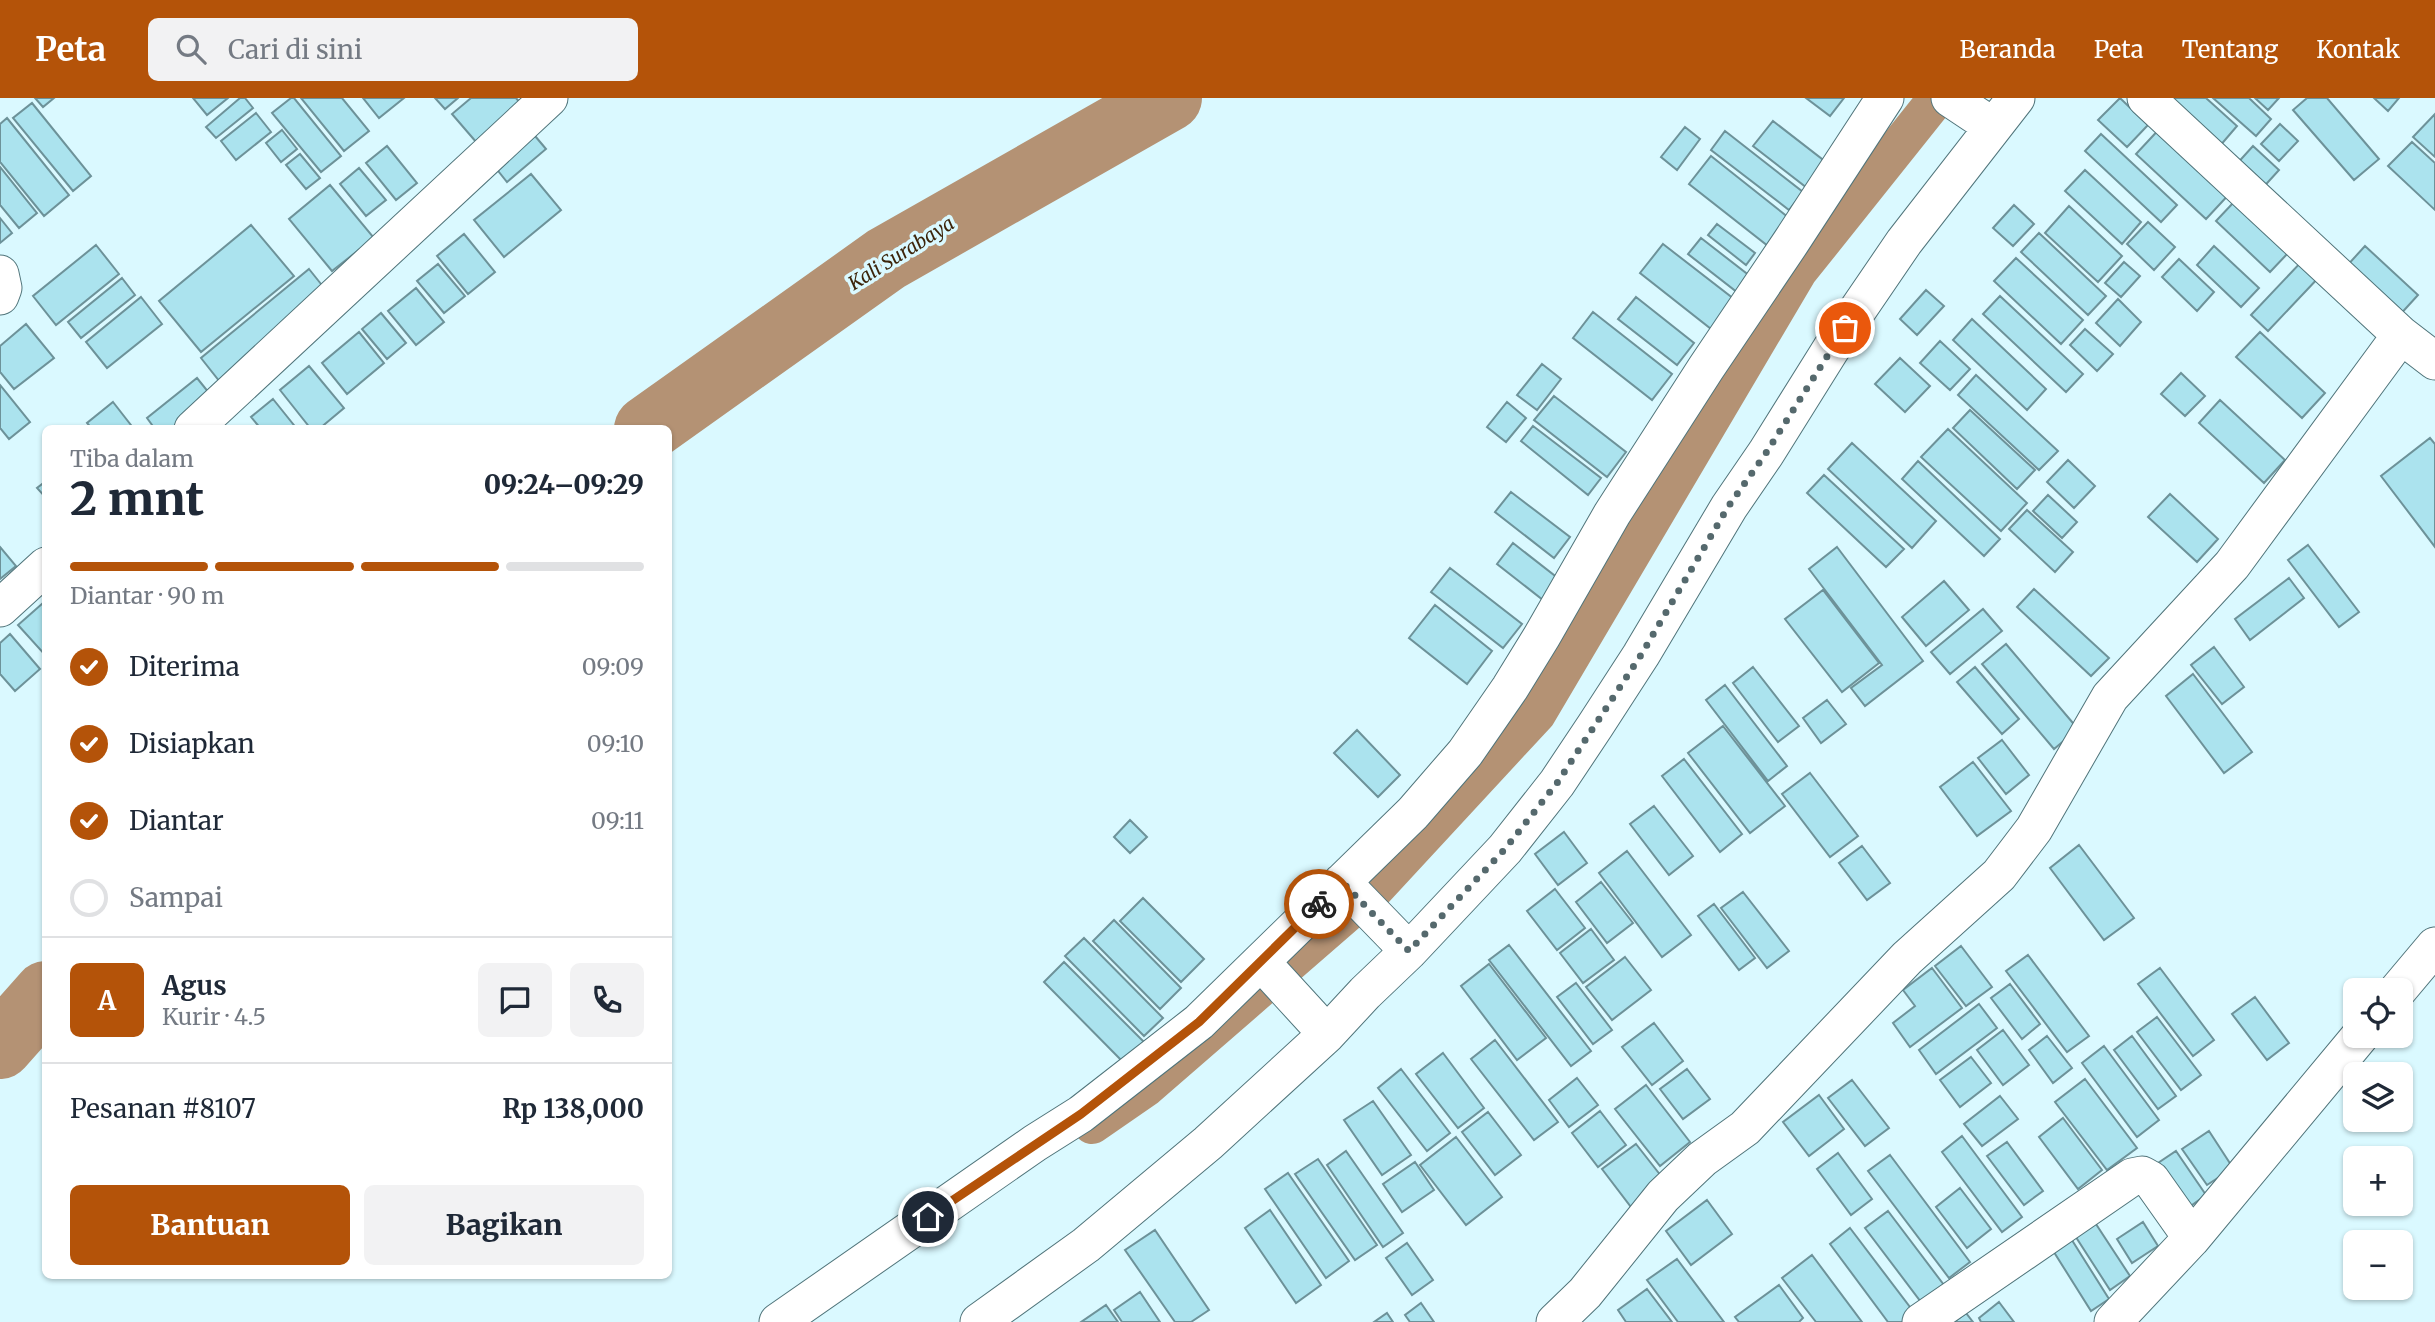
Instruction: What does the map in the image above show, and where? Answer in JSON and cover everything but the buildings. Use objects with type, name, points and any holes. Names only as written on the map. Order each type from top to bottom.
[{"type":"street","points":[[197,425],[549,98]]},
{"type":"street","points":[[778,1322],[1035,1143],[1081,1114],[1199,1022],[1266,968],[1413,813],[1465,753],[1510,688],[1612,514],[1885,98]]},
{"type":"street","points":[[979,1322],[1086,1245],[1208,1143],[1323,1029],[1364,993],[1399,941],[1505,849],[1557,783],[1641,655],[1728,507],[1904,242],[1969,111],[2015,98]]},
{"type":"street","points":[[2146,98],[2401,335],[2435,361]]},
{"type":"street","points":[[0,274],[3,288],[0,296]]},
{"type":"street","points":[[1555,1322],[1584,1293],[1663,1196],[1702,1159],[1745,1128],[1906,958],[1999,875],[2034,829],[2110,697],[2232,565],[2401,335]]},
{"type":"street","points":[[0,608],[42,570]]},
{"type":"street","points":[[1346,886],[1399,941]]},
{"type":"street","points":[[2408,978],[2435,946]]},
{"type":"street","points":[[1266,968],[1323,1029]]},
{"type":"street","points":[[2113,1322],[2192,1238],[2350,1048]]},
{"type":"street","points":[[1921,1322],[2132,1177],[2142,1175],[2151,1180],[2192,1238]]},
{"type":"waterway","name":"Kali Surabaya","points":[[653,425],[886,259],[1169,98]]},
{"type":"waterway","points":[[1092,1125],[1147,1087],[1375,889],[1537,714],[1798,272],[1937,98]]},
{"type":"waterway","name":"Kali Surabaya","points":[[0,1046],[42,999]]},
{"type":"way so far","points":[[1319,904],[1342,882],[1409,951],[1505,849],[1557,783],[1595,726],[1641,655],[1728,507],[1766,453],[1845,328]]},
{"type":"route","points":[[928,1217],[1081,1114],[1199,1022],[1262,963],[1319,904]]}]
